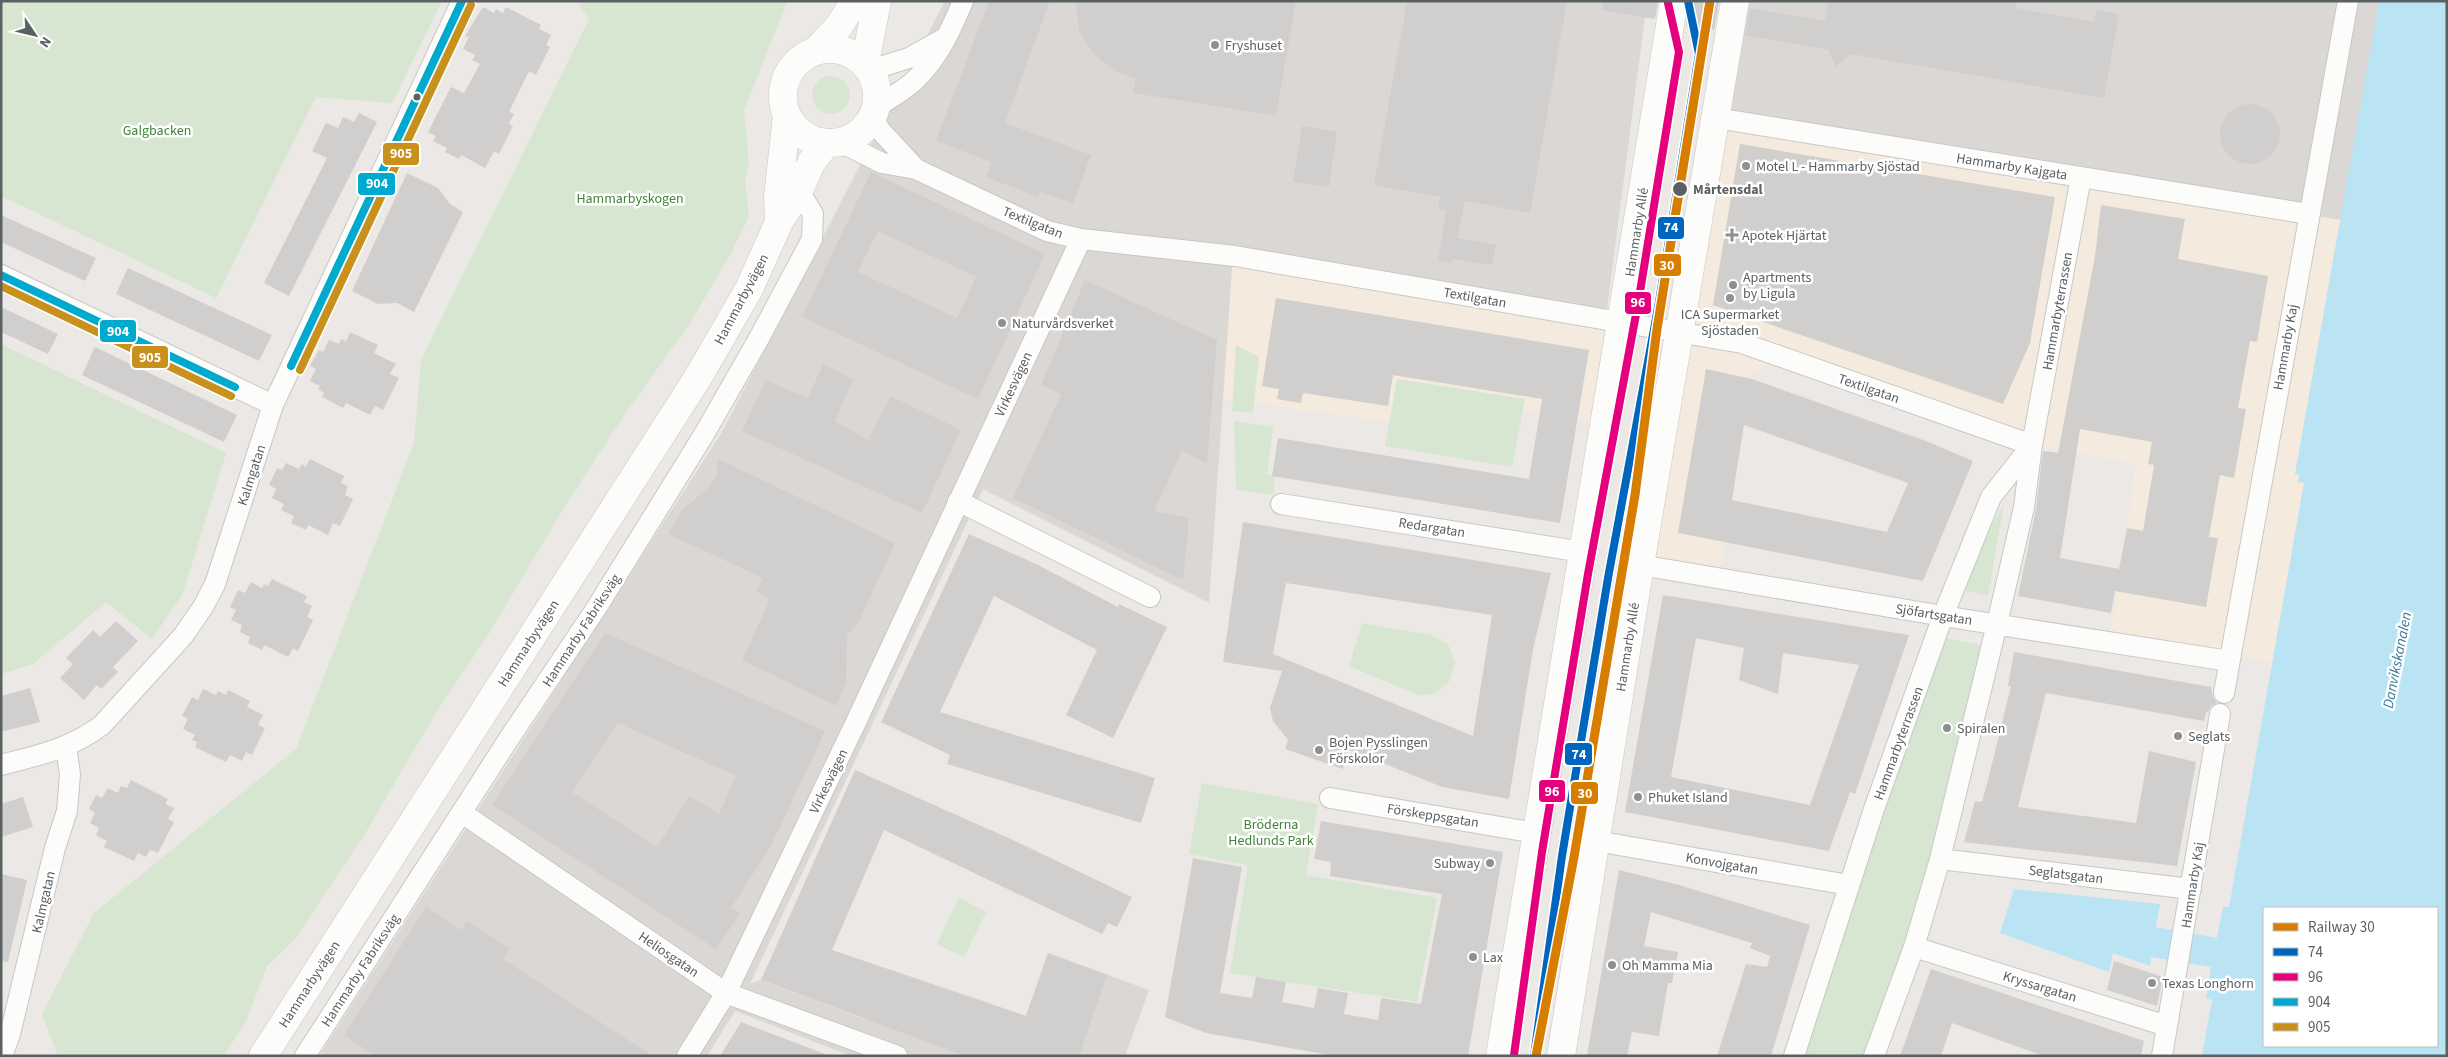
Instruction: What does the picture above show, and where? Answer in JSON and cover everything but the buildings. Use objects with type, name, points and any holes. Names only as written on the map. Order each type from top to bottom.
[{"type":"street","name":"Kalmgatan","points":[[1,765],[66,747],[87,736],[102,725],[183,636],[203,607],[220,572],[273,405],[462,1]]},
{"type":"street","name":"Hammarbyvägen","points":[[855,1],[839,26],[817,50],[804,55],[794,64],[786,76],[782,89],[782,103],[787,116],[803,135],[833,142],[854,137],[865,128],[874,112]]},
{"type":"street","points":[[874,112],[877,95],[867,67],[877,1]]},
{"type":"street","points":[[874,112],[914,82],[929,65],[948,36],[963,1]]},
{"type":"street","name":"Hammarby Allé","points":[[1500,1056],[1674,1]]},
{"type":"street","name":"Hammarby Allé","points":[[1561,1056],[1678,334],[1735,1]]},
{"type":"street","name":"Hammarby Kaj","points":[[2224,693],[2348,1]]},
{"type":"street","points":[[817,50],[843,50],[867,67],[909,58],[948,36]]},
{"type":"street","name":"Textilgatan","points":[[874,112],[880,130],[916,170]]},
{"type":"street","name":"Hammarbyvägen","points":[[780,222],[778,197],[787,116]]},
{"type":"street","name":"Hammarby Kajgata","points":[[1716,118],[2309,214]]},
{"type":"street","name":"Hammarbyvägen","points":[[262,1056],[697,379],[749,290],[780,222],[799,191],[812,161],[833,142]]},
{"type":"street","name":"Textilgatan","points":[[833,142],[882,162],[916,170],[1047,231],[1081,239],[1235,256],[1678,334],[1742,343],[2032,445]]},
{"type":"street","name":"Hammarbyterrassen","points":[[1874,1056],[1914,947],[1940,859],[1997,624],[2024,507],[2032,445],[2081,177]]},
{"type":"street","name":"Hammarby Fabriksväg","points":[[305,1056],[597,607],[703,436],[762,334],[812,239],[813,214],[799,191]]},
{"type":"street","name":"Virkesvägen","points":[[687,1056],[726,993],[856,722],[1081,239]]},
{"type":"street","points":[[1,274],[273,405]]},
{"type":"street","name":"Hammarbyterrassen","points":[[1794,1056],[1849,884],[1943,616],[1991,497],[2032,445]]},
{"type":"street","points":[[958,501],[1150,597]]},
{"type":"street","name":"Redargatan","points":[[1281,504],[1583,552]]},
{"type":"street","name":"Sjöfartsgatan","points":[[1640,565],[1943,616],[2229,661]]},
{"type":"street","name":"Hammarby Kaj","points":[[2162,1056],[2220,714]]},
{"type":"street","name":"Kalmgatan","points":[[2,1056],[10,1034],[55,848],[67,811],[70,774],[66,747]]},
{"type":"street","name":"Förskeppsgatan","points":[[1330,798],[1536,833]]},
{"type":"street","name":"Heliosgatan","points":[[462,813],[726,993],[897,1056]]},
{"type":"street","name":"Konvojgatan","points":[[1596,841],[1849,884]]},
{"type":"street","name":"Seglatsgatan","points":[[1940,859],[2191,889]]},
{"type":"street","name":"Kryssargatan","points":[[1914,947],[2167,1026]]},
{"type":"shaded area","points":[[945,1],[1647,1],[1607,309],[1233,254],[1209,603],[983,489],[750,984],[761,980],[867,1020],[888,969],[1026,1016],[1048,953],[1149,990],[1125,1056],[851,1056],[735,1011],[707,1056],[319,1056],[722,432]]},
{"type":"shaded area","points":[[1745,1],[2379,1],[2341,220],[1724,122]]},
{"type":"shaded area","points":[[1724,122],[2341,220],[2295,473],[2299,474],[2304,483],[2272,663],[2110,636],[2136,464],[2034,444],[1781,356],[1753,374],[1719,576],[1651,565]]},
{"type":"shaded area","points":[[1232,254],[1607,310],[1590,421],[1504,407],[1388,422],[1223,399]]},
{"type":"green space","name":"Galgbacken","points":[[1,1],[442,1],[392,103],[316,97],[216,298],[1,196]]},
{"type":"green space","name":"Hammarbyskogen","points":[[577,1],[787,1],[744,111],[749,163],[745,182],[749,216],[730,255],[689,325],[629,408],[570,498],[490,632],[437,711],[366,832],[296,938],[267,966],[245,1024],[223,1056],[58,1056],[42,1014],[94,913],[296,749],[414,443],[421,360],[589,19]]},
{"type":"green space","points":[[831,76],[844,82],[850,95],[844,108],[831,114],[818,108],[812,95],[818,82]]},
{"type":"green space","points":[[1,344],[226,453],[183,593],[152,639],[106,602],[33,664],[1,674]]},
{"type":"green space","points":[[1236,345],[1259,357],[1253,413],[1232,411]]},
{"type":"green space","points":[[1397,379],[1525,399],[1512,467],[1385,446]]},
{"type":"green space","points":[[1234,421],[1273,427],[1267,474],[1275,476],[1273,495],[1236,490]]},
{"type":"green space","points":[[2004,504],[1988,596],[1956,588]]},
{"type":"green space","points":[[1362,623],[1431,635],[1448,644],[1455,663],[1449,682],[1435,694],[1418,695],[1349,666]]},
{"type":"green space","points":[[1945,638],[1981,645],[1944,814],[1914,917],[1863,1056],[1803,1056],[1864,856]]},
{"type":"green space","name":"Bröderna Hedlunds Park","points":[[1202,783],[1318,804],[1306,875],[1437,898],[1417,1002],[1230,973],[1248,865],[1189,854]]},
{"type":"green space","points":[[959,898],[986,912],[964,957],[937,944]]},
{"type":"water","name":"Danvikskanalen","points":[[2379,1],[2447,1],[2447,1045],[2445,1056],[2202,1056],[2212,1000],[2206,998],[2211,967],[2151,957],[2150,966],[2113,953],[2109,972],[2000,933],[2014,889],[2160,904],[2156,927],[2217,938],[2223,907],[2229,907],[2304,483],[2298,482],[2299,475],[2295,474]]},
{"type":"rail line","name":"30","points":[[1536,1056],[1574,857],[1635,495],[1657,329],[1710,1]]},
{"type":"transit line","name":"904","points":[[291,366],[462,1]]},
{"type":"transit line","name":"74","points":[[1534,1056],[1562,856],[1608,578],[1659,302],[1699,54],[1688,1]]},
{"type":"transit line","name":"96","points":[[1514,1055],[1542,852],[1588,574],[1639,298],[1679,52],[1668,3]]},
{"type":"transit line","name":"905","points":[[300,370],[471,5]]},
{"type":"transit line","name":"904","points":[[1,275],[235,387]]},
{"type":"transit line","name":"905","points":[[1,286],[231,396]]},
{"type":"place","name":"Fryshuset","points":[[1215,45]]},
{"type":"place","name":"Motel L - Hammarby Sjöstad","points":[[1746,166]]},
{"type":"place","name":"Mårtensdal","points":[[1680,189]]},
{"type":"place","name":"Apotek Hjärtat","points":[[1732,235]]},
{"type":"place","name":"Apartments by Ligula","points":[[1733,285]]},
{"type":"place","name":"ICA Supermarket Sjöstaden","points":[[1730,298]]},
{"type":"place","name":"Naturvårdsverket","points":[[1002,323]]},
{"type":"place","name":"Spiralen","points":[[1947,728]]},
{"type":"place","name":"Seglats","points":[[2178,736]]},
{"type":"place","name":"Bojen Pysslingen Förskolor","points":[[1319,750]]},
{"type":"place","name":"Phuket Island","points":[[1638,797]]},
{"type":"place","name":"Subway","points":[[1490,863]]},
{"type":"place","name":"Lax","points":[[1473,957]]},
{"type":"place","name":"Oh Mamma Mia","points":[[1612,965]]},
{"type":"place","name":"Texas Longhorn","points":[[2152,983]]}]
